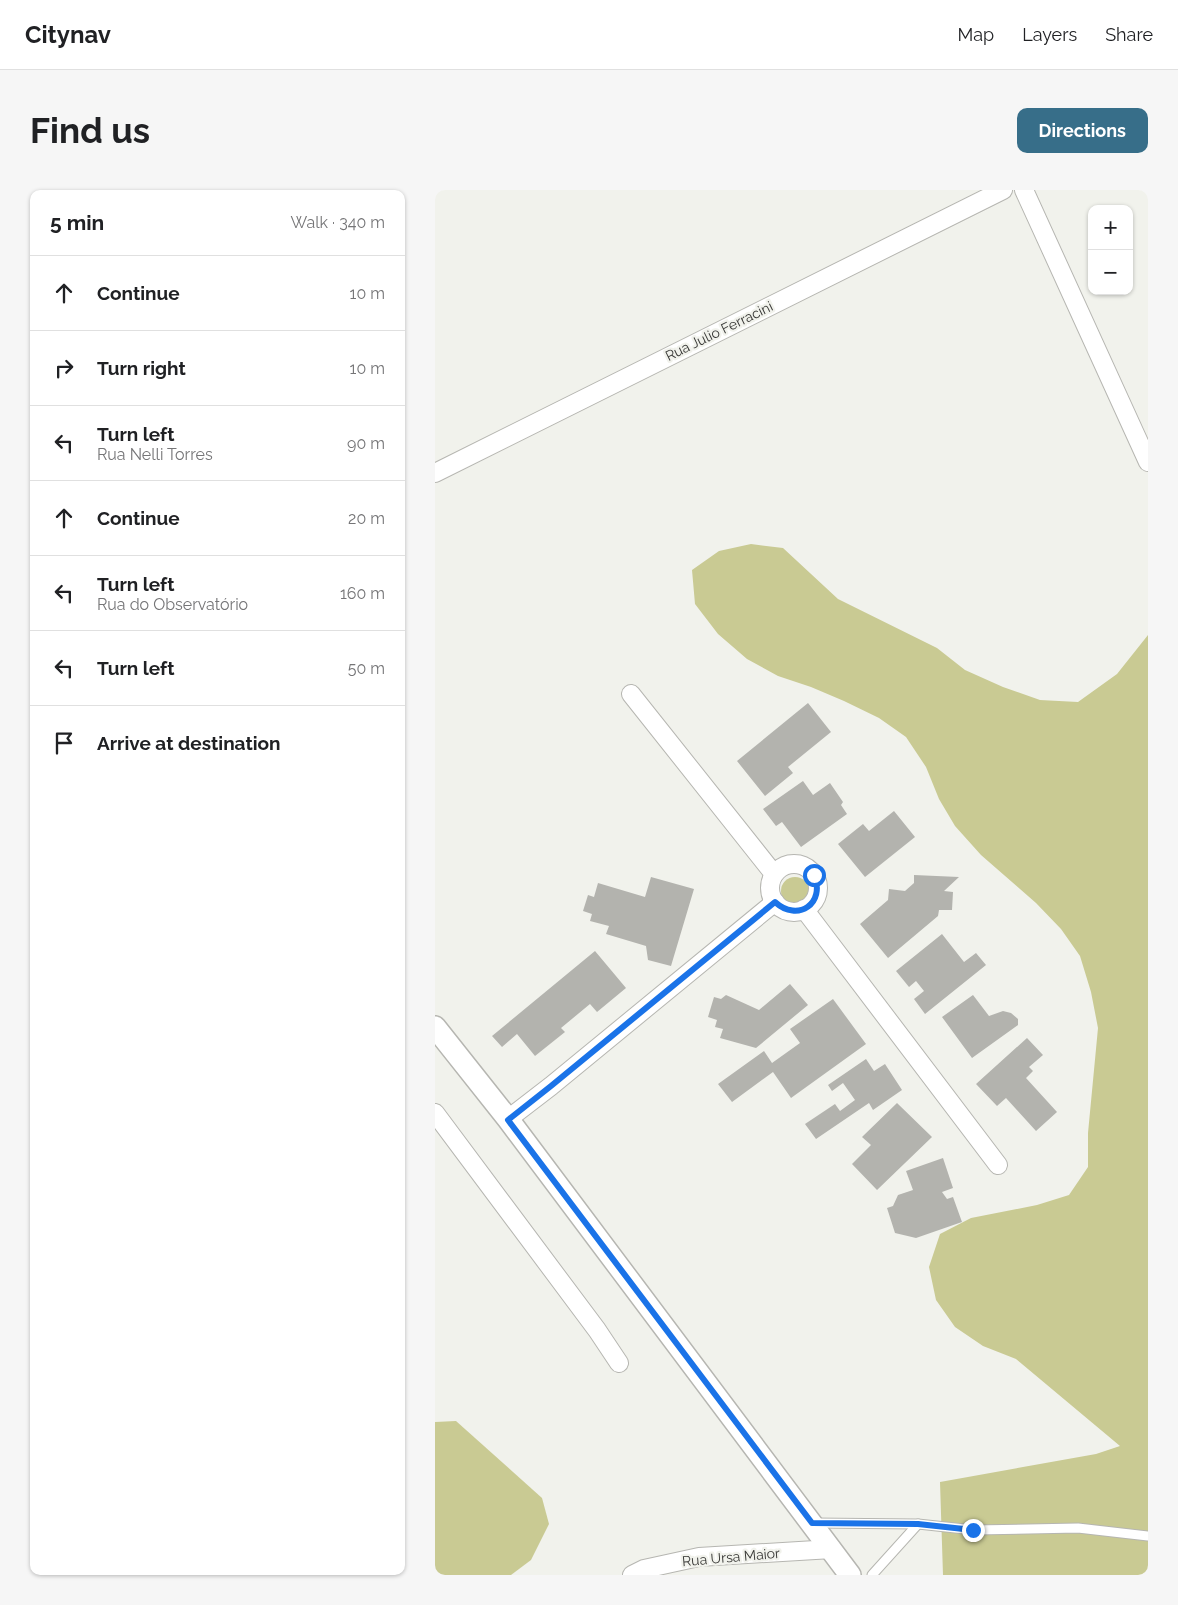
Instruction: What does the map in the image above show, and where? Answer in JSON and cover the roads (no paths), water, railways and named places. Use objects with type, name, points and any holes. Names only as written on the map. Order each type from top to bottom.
[{"type":"street","name":"Rua Julio Ferracini","points":[[435,473],[1003,190]]},
{"type":"street","points":[[1024,190],[1148,462]]},
{"type":"street","points":[[631,694],[774,874]]},
{"type":"street","points":[[794,864],[809,869],[817,882],[815,898],[811,904],[804,909],[789,911],[781,908],[771,896],[770,888],[774,874],[786,865],[794,864]]},
{"type":"street","points":[[508,1120],[775,902]]},
{"type":"street","points":[[804,909],[998,1165]]},
{"type":"street","points":[[435,1027],[508,1120],[850,1575]]},
{"type":"street","points":[[435,1113],[597,1330],[619,1363]]},
{"type":"street","name":"Rua Ursa Maior","points":[[632,1575],[644,1569],[699,1557],[832,1549]]},
{"type":"lane","points":[[812,1523],[918,1524],[973,1530],[1078,1528],[1148,1536]]},
{"type":"lane","points":[[871,1575],[918,1524]]}]
